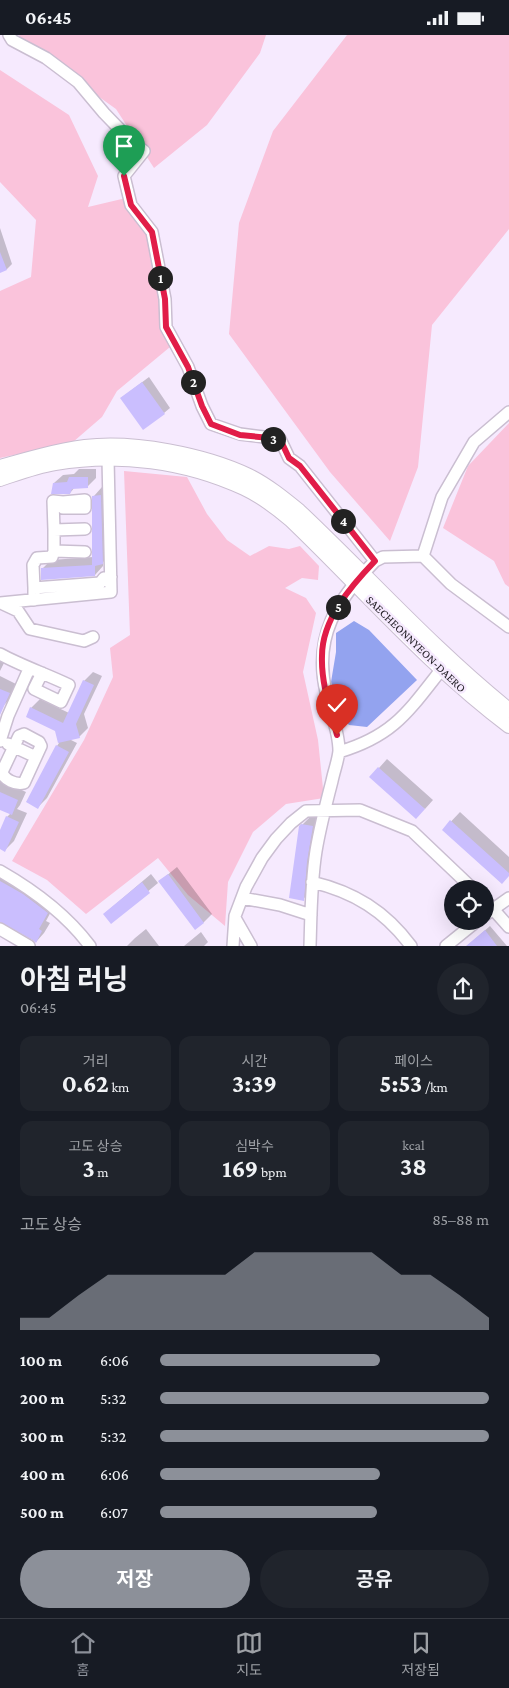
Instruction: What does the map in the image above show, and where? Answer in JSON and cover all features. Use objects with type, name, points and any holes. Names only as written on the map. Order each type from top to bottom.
[{"type":"main road","name":"SAECHEONNYEON-DAERO","points":[[0,467],[49,453],[88,447],[142,448],[178,453],[250,476],[274,491],[299,511],[331,550],[397,617],[509,710]]},
{"type":"main road","name":"SAECHEONNYEON-DAERO","points":[[0,479],[54,463],[90,459],[137,460],[171,464],[204,472],[246,488],[270,503],[331,550]]},
{"type":"main road","name":"SAECHEONNYEON-DAERO","points":[[397,617],[441,670],[471,697],[509,726]]},
{"type":"street","points":[[8,35],[12,40],[46,58],[78,81],[104,113],[144,151],[124,176],[131,205],[152,232],[165,299],[166,327],[188,367],[202,406],[211,424],[240,435],[280,439],[289,458],[300,466],[375,561]]},
{"type":"street","points":[[423,556],[442,497],[474,442],[509,412]]},
{"type":"street","points":[[1,603],[111,593],[108,459]]},
{"type":"street","points":[[34,600],[33,565],[37,558],[52,557],[54,551],[53,501],[63,502]]},
{"type":"street","points":[[54,530],[86,529]]},
{"type":"street","points":[[54,551],[84,552]]},
{"type":"street","points":[[310,945],[312,882],[316,852],[339,752],[337,735],[325,691],[322,655],[323,645],[332,617],[359,579],[375,561],[383,557],[423,556],[452,584],[509,627]]},
{"type":"street","points":[[34,587],[100,583],[104,578],[111,577]]},
{"type":"street","points":[[1,603],[18,611],[30,629],[84,641],[93,637]]},
{"type":"street","points":[[0,654],[29,669],[42,673]]},
{"type":"street","points":[[29,669],[8,715],[0,741],[36,757]]},
{"type":"street","points":[[339,752],[360,746],[385,732],[405,715],[441,670]]},
{"type":"street","points":[[24,734],[40,744],[36,757],[24,783],[17,784],[4,777],[2,772],[19,736],[24,734]]},
{"type":"street","points":[[233,945],[235,918],[246,887],[262,858],[276,839],[306,811],[360,810],[412,831],[464,880]]},
{"type":"street","points":[[0,871],[49,903],[76,928],[90,945]]},
{"type":"street","points":[[312,882],[334,887],[367,903],[386,918],[411,945]]},
{"type":"street","points":[[242,898],[280,905],[311,915]]},
{"type":"street","points":[[494,905],[509,898]]},
{"type":"street","points":[[494,913],[509,927]]},
{"type":"street","points":[[235,918],[251,945]]},
{"type":"street","points":[[0,929],[29,945]]},
{"type":"street","points":[[446,945],[465,930]]},
{"type":"shaded area","points":[[19,35],[266,35],[260,53],[207,125],[154,168],[116,109],[23,43]]},
{"type":"shaded area","points":[[347,35],[509,35],[509,229],[432,325],[418,467],[390,541],[330,472],[229,334],[239,223],[273,131]]},
{"type":"shaded area","points":[[0,70],[69,115],[98,176],[88,207],[126,198],[149,239],[160,306],[170,347],[117,391],[102,417],[73,442],[0,458],[0,291],[31,277],[36,220],[0,182]]},
{"type":"shaded area","points":[[509,423],[509,587],[505,584],[494,561],[443,528],[468,466]]},
{"type":"shaded area","points":[[124,471],[187,477],[207,514],[227,540],[250,556],[269,546],[289,549],[300,546],[319,566],[318,580],[302,578],[285,588],[306,598],[316,613],[303,672],[318,740],[324,798],[286,804],[253,832],[228,882],[225,926],[188,895],[158,858],[86,914],[47,880],[12,861],[84,740],[113,677],[110,648],[130,635]]},
{"type":"water","points":[[354,621],[369,630],[417,680],[367,727],[349,725],[341,716],[331,682],[336,652],[336,633]]},
{"type":"building","points":[[0,252],[7,270],[0,273]]},
{"type":"building","points":[[142,382],[165,414],[143,430],[120,398]]},
{"type":"building","points":[[69,477],[88,477],[88,488],[72,489],[70,494],[51,494],[53,483],[67,482]]},
{"type":"building","points":[[101,495],[103,564],[95,566],[95,576],[41,580],[41,568],[92,565],[92,496]]},
{"type":"building","points":[[83,680],[94,685],[76,724],[80,738],[58,743],[55,731],[26,717],[30,707],[63,723]]},
{"type":"building","points":[[0,689],[10,693],[0,715]]},
{"type":"building","points":[[56,745],[69,752],[38,809],[26,802]]},
{"type":"building","points":[[378,767],[425,809],[416,819],[369,777]]},
{"type":"building","points":[[0,792],[18,800],[12,815],[0,810]]},
{"type":"building","points":[[6,816],[19,822],[5,852],[0,849],[0,830]]},
{"type":"building","points":[[450,820],[509,873],[509,876],[502,884],[442,830]]},
{"type":"building","points":[[301,824],[313,826],[307,862],[304,901],[289,898],[299,826]]},
{"type":"building","points":[[168,874],[204,923],[195,930],[158,881]]},
{"type":"building","points":[[0,881],[23,894],[48,913],[39,929],[42,931],[36,943],[0,922]]},
{"type":"building","points":[[142,882],[150,893],[111,924],[103,914]]},
{"type":"building","points":[[485,930],[497,946],[466,946]]},
{"type":"route","points":[[124,176],[131,205],[152,232],[165,299],[166,327],[188,367],[202,406],[211,424],[240,435],[280,439],[289,458],[300,466],[375,561],[362,574],[332,617],[323,645],[322,665],[325,691],[337,735]]}]
